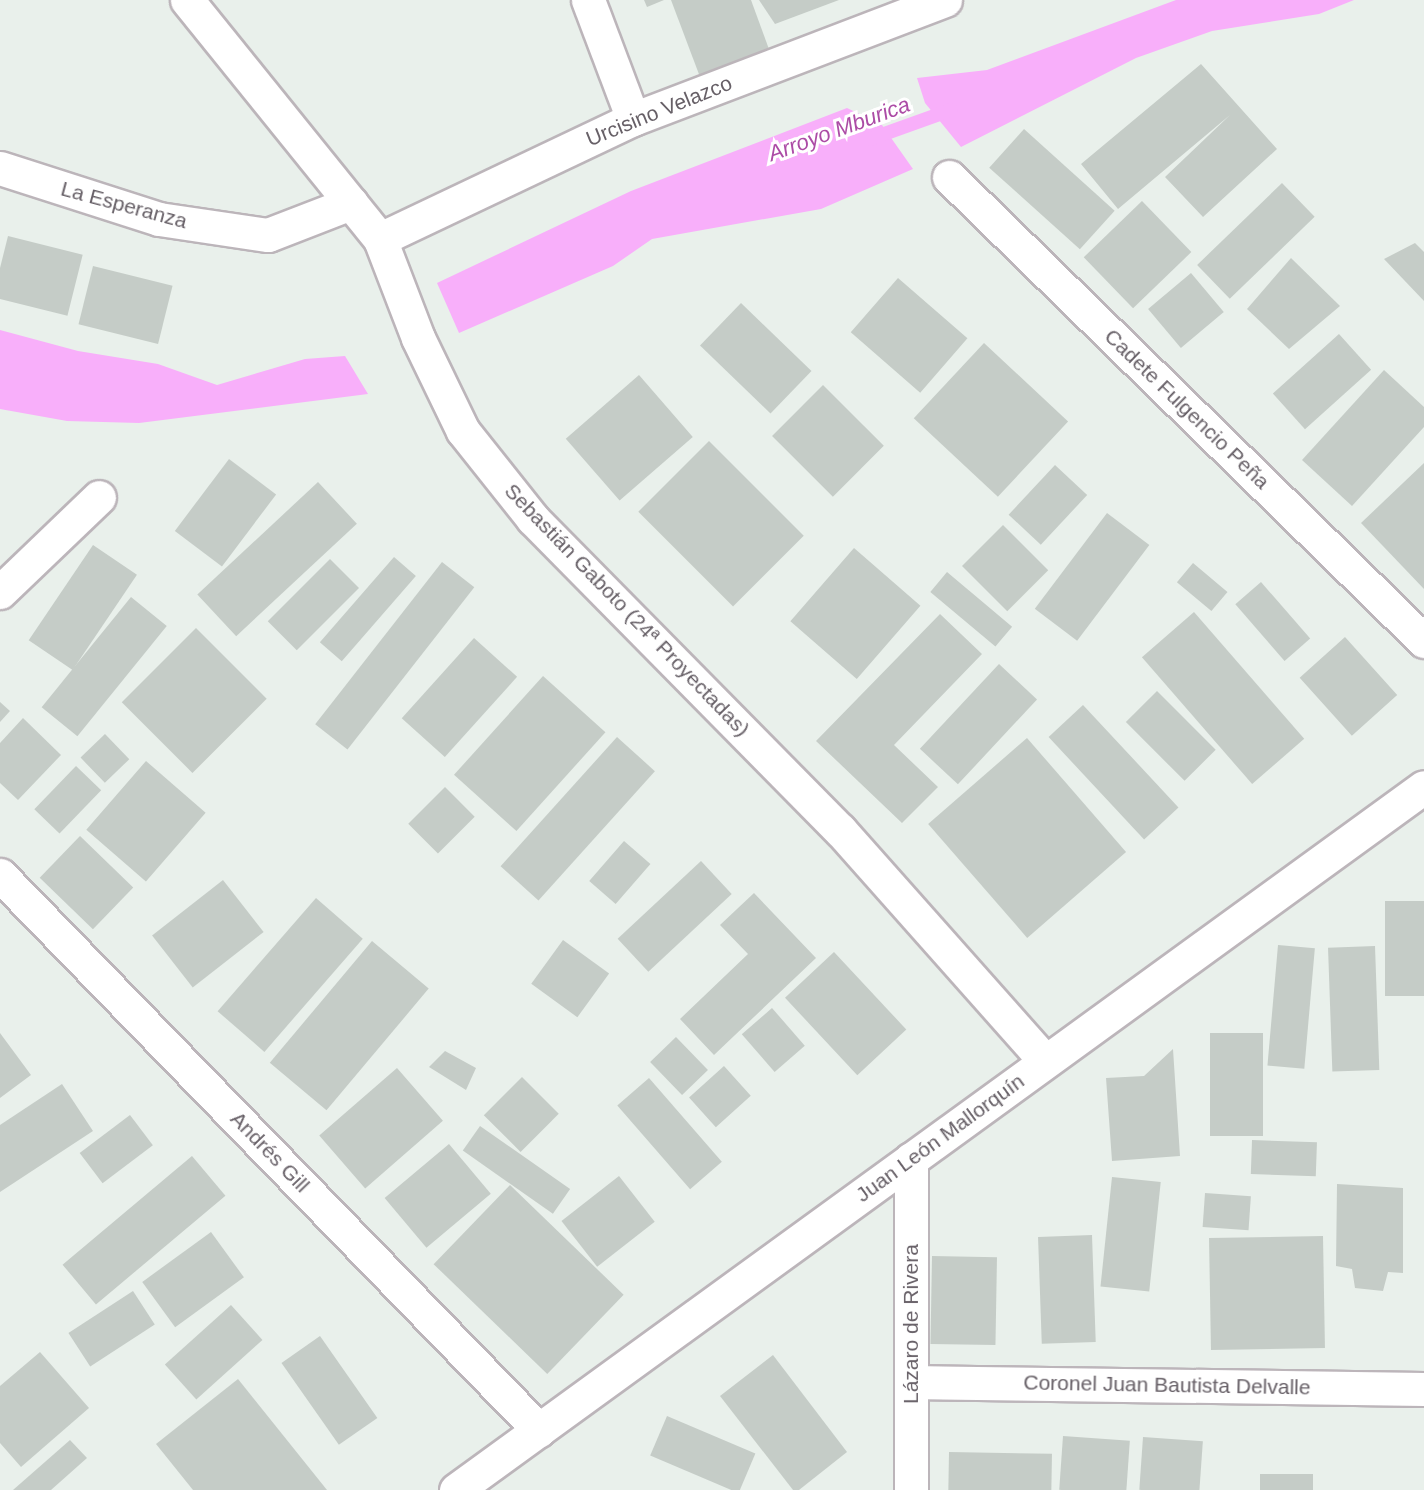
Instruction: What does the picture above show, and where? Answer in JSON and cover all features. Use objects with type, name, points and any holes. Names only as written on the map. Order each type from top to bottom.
[{"type":"street","name":"Sebastián Gaboto (24ª Proyectadas)","points":[[187,0],[380,239],[418,338],[464,431],[526,510],[840,830],[1046,1061]]},
{"type":"street","points":[[588,0],[633,119]]},
{"type":"street","name":"Urcisino Velazco","points":[[380,239],[633,119],[945,0]]},
{"type":"street","name":"La Esperanza","points":[[0,168],[159,219],[268,235],[351,203]]},
{"type":"street","name":"Cadete Fulgencio Peña","points":[[949,177],[1424,641]]},
{"type":"street","points":[[0,592],[99,497]]},
{"type":"street","name":"Juan León Mallorquín","points":[[456,1490],[1424,787]]},
{"type":"street","name":"Andrés Gill","points":[[0,875],[539,1430]]},
{"type":"street","name":"Lázaro de Rivera","points":[[911,1159],[911,1490]]},
{"type":"street","name":"Coronel Juan Bautista Delvalle","points":[[911,1382],[1424,1389]]},
{"type":"water","points":[[1176,0],[1354,0],[1319,14],[1212,31],[1136,58],[961,147],[925,103],[917,78],[987,70]]},
{"type":"water","points":[[847,108],[882,125],[913,169],[821,209],[652,239],[613,266],[459,333],[437,283],[631,191]]},
{"type":"water","points":[[0,330],[78,351],[158,364],[217,385],[305,359],[345,356],[368,394],[139,423],[67,421],[0,409]]},
{"type":"building","points":[[644,0],[664,0],[647,7]]},
{"type":"building","points":[[671,0],[751,0],[770,52],[700,77]]},
{"type":"building","points":[[759,0],[839,0],[775,24]]},
{"type":"building","points":[[1201,64],[1277,149],[1203,217],[1165,177],[1230,115],[1118,209],[1081,164]]},
{"type":"building","points":[[1024,129],[1115,211],[1080,249],[989,168]]},
{"type":"building","points":[[1282,183],[1315,217],[1230,299],[1197,265]]},
{"type":"building","points":[[1142,201],[1191,252],[1133,308],[1084,257]]},
{"type":"building","points":[[8,236],[83,255],[67,316],[0,299],[0,268]]},
{"type":"building","points":[[1415,243],[1424,252],[1424,301],[1384,259]]},
{"type":"building","points":[[1291,258],[1340,306],[1289,349],[1247,309]]},
{"type":"building","points":[[93,266],[173,286],[158,344],[78,324]]},
{"type":"building","points":[[1191,273],[1224,312],[1181,348],[1148,309]]},
{"type":"building","points":[[898,278],[967,338],[920,393],[851,332]]},
{"type":"building","points":[[741,303],[811,371],[771,414],[700,345]]},
{"type":"building","points":[[1339,334],[1371,370],[1305,429],[1273,394]]},
{"type":"building","points":[[984,343],[1068,421],[998,497],[914,418]]},
{"type":"building","points":[[1384,370],[1424,407],[1424,427],[1352,506],[1302,460]]},
{"type":"building","points":[[639,375],[693,437],[620,501],[566,439]]},
{"type":"building","points":[[823,385],[884,446],[833,497],[772,436]]},
{"type":"building","points":[[709,441],[804,536],[733,606],[638,512]]},
{"type":"building","points":[[229,459],[276,495],[222,566],[175,531]]},
{"type":"building","points":[[1424,463],[1424,589],[1361,523]]},
{"type":"building","points":[[1055,465],[1087,495],[1041,545],[1009,515]]},
{"type":"building","points":[[318,482],[357,524],[236,636],[197,595]]},
{"type":"building","points":[[1107,513],[1149,545],[1077,641],[1035,609]]},
{"type":"building","points":[[1003,525],[1048,570],[1007,611],[962,566]]},
{"type":"building","points":[[93,545],[137,575],[73,670],[29,640]]},
{"type":"building","points":[[854,548],[920,606],[857,679],[790,621]]},
{"type":"building","points":[[394,557],[416,576],[342,661],[320,642]]},
{"type":"building","points":[[330,559],[359,588],[297,650],[268,621]]},
{"type":"building","points":[[442,562],[474,587],[347,750],[315,724]]},
{"type":"building","points":[[1193,563],[1227,592],[1211,611],[1177,582]]},
{"type":"building","points":[[947,572],[1012,627],[995,647],[930,592]]},
{"type":"building","points":[[1261,582],[1310,639],[1285,661],[1235,604]]},
{"type":"building","points":[[131,597],[167,626],[77,736],[42,707]]},
{"type":"building","points":[[1194,612],[1304,739],[1252,784],[1142,657]]},
{"type":"building","points":[[940,614],[982,654],[894,745],[938,787],[902,823],[816,741]]},
{"type":"building","points":[[196,628],[267,699],[192,773],[122,702]]},
{"type":"building","points":[[1345,637],[1397,695],[1352,736],[1300,678]]},
{"type":"building","points":[[474,638],[517,677],[445,757],[402,718]]},
{"type":"building","points":[[999,664],[1037,699],[958,784],[920,749]]},
{"type":"building","points":[[543,676],[605,732],[516,831],[454,775]]},
{"type":"building","points":[[1157,691],[1216,750],[1185,781],[1126,722]]},
{"type":"building","points":[[0,702],[10,711],[0,722]]},
{"type":"building","points":[[1083,705],[1178,807],[1144,839],[1049,737]]},
{"type":"building","points":[[23,718],[61,755],[18,800],[0,783],[0,743]]},
{"type":"building","points":[[105,734],[129,759],[105,783],[81,758]]},
{"type":"building","points":[[617,737],[655,771],[538,900],[501,866]]},
{"type":"building","points":[[1027,738],[1126,852],[1027,938],[928,824]]},
{"type":"building","points":[[146,761],[206,813],[146,882],[86,830]]},
{"type":"building","points":[[76,766],[101,790],[59,833],[34,809]]},
{"type":"building","points":[[445,787],[475,817],[438,853],[408,824]]},
{"type":"building","points":[[80,836],[133,887],[93,929],[40,878]]},
{"type":"building","points":[[624,841],[650,864],[616,904],[589,881]]},
{"type":"building","points":[[701,861],[732,894],[648,972],[618,939]]},
{"type":"building","points":[[223,880],[264,932],[193,987],[152,935]]},
{"type":"building","points":[[754,893],[816,958],[714,1055],[680,1019],[748,954],[720,925]]},
{"type":"building","points":[[316,898],[363,939],[264,1052],[218,1011]]},
{"type":"building","points":[[1385,901],[1424,901],[1424,996],[1385,996]]},
{"type":"building","points":[[563,940],[609,974],[577,1017],[531,984]]},
{"type":"building","points":[[372,941],[429,989],[326,1110],[270,1063]]},
{"type":"building","points":[[1278,945],[1315,948],[1304,1069],[1267,1066]]},
{"type":"building","points":[[1375,946],[1379,1070],[1332,1072],[1328,948]]},
{"type":"building","points":[[834,952],[906,1030],[857,1075],[785,998]]},
{"type":"building","points":[[772,1008],[805,1046],[775,1072],[742,1034]]},
{"type":"building","points":[[0,1033],[31,1075],[0,1098]]},
{"type":"building","points":[[1210,1033],[1263,1033],[1263,1136],[1210,1136]]},
{"type":"building","points":[[676,1037],[708,1070],[682,1095],[650,1062]]},
{"type":"building","points":[[1173,1049],[1180,1156],[1112,1161],[1106,1078],[1144,1076]]},
{"type":"building","points":[[445,1051],[476,1068],[466,1090],[429,1067]]},
{"type":"building","points":[[724,1066],[751,1096],[716,1127],[689,1097]]},
{"type":"building","points":[[397,1068],[443,1121],[365,1188],[319,1136]]},
{"type":"building","points":[[522,1077],[559,1114],[521,1152],[484,1115]]},
{"type":"building","points":[[649,1078],[722,1162],[690,1189],[617,1106]]},
{"type":"building","points":[[62,1084],[93,1131],[0,1192],[0,1125]]},
{"type":"building","points":[[130,1115],[153,1145],[103,1183],[80,1153]]},
{"type":"building","points":[[480,1126],[570,1189],[553,1214],[463,1151]]},
{"type":"building","points":[[1252,1140],[1317,1142],[1316,1176],[1251,1174]]},
{"type":"building","points":[[449,1144],[491,1194],[426,1248],[385,1198]]},
{"type":"building","points":[[192,1156],[225,1196],[96,1304],[63,1265]]},
{"type":"building","points":[[619,1176],[655,1222],[597,1267],[561,1221]]},
{"type":"building","points":[[1112,1177],[1161,1182],[1149,1292],[1101,1286]]},
{"type":"building","points":[[1337,1184],[1403,1188],[1403,1273],[1388,1272],[1383,1291],[1355,1288],[1352,1269],[1336,1266]]},
{"type":"building","points":[[510,1185],[624,1295],[547,1374],[434,1264]]},
{"type":"building","points":[[1205,1193],[1251,1196],[1249,1230],[1203,1227]]},
{"type":"building","points":[[211,1232],[244,1277],[175,1327],[142,1282]]},
{"type":"building","points":[[1092,1235],[1096,1342],[1042,1344],[1038,1237]]},
{"type":"building","points":[[1323,1236],[1325,1348],[1211,1350],[1209,1238]]},
{"type":"building","points":[[932,1256],[997,1257],[995,1345],[930,1344]]},
{"type":"building","points":[[133,1291],[155,1325],[90,1366],[68,1333]]},
{"type":"building","points":[[231,1305],[262,1340],[196,1399],[165,1365]]},
{"type":"building","points":[[320,1336],[377,1418],[339,1445],[281,1363]]},
{"type":"building","points":[[40,1352],[89,1408],[21,1467],[0,1443],[0,1386]]},
{"type":"building","points":[[773,1355],[847,1452],[799,1490],[793,1490],[720,1396]]},
{"type":"building","points":[[238,1379],[327,1490],[193,1490],[156,1444]]},
{"type":"building","points":[[667,1416],[755,1454],[740,1490],[731,1490],[650,1456]]},
{"type":"building","points":[[1063,1436],[1130,1441],[1126,1490],[1059,1490]]},
{"type":"building","points":[[1143,1437],[1203,1441],[1199,1490],[1139,1490]]},
{"type":"building","points":[[70,1440],[87,1458],[51,1490],[13,1490]]},
{"type":"building","points":[[949,1452],[1052,1454],[1051,1490],[948,1490]]},
{"type":"building","points":[[1260,1474],[1313,1474],[1313,1490],[1260,1490]]},
{"type":"waterway","name":"Arroyo Mburica","points":[[870,139],[951,110]]}]
